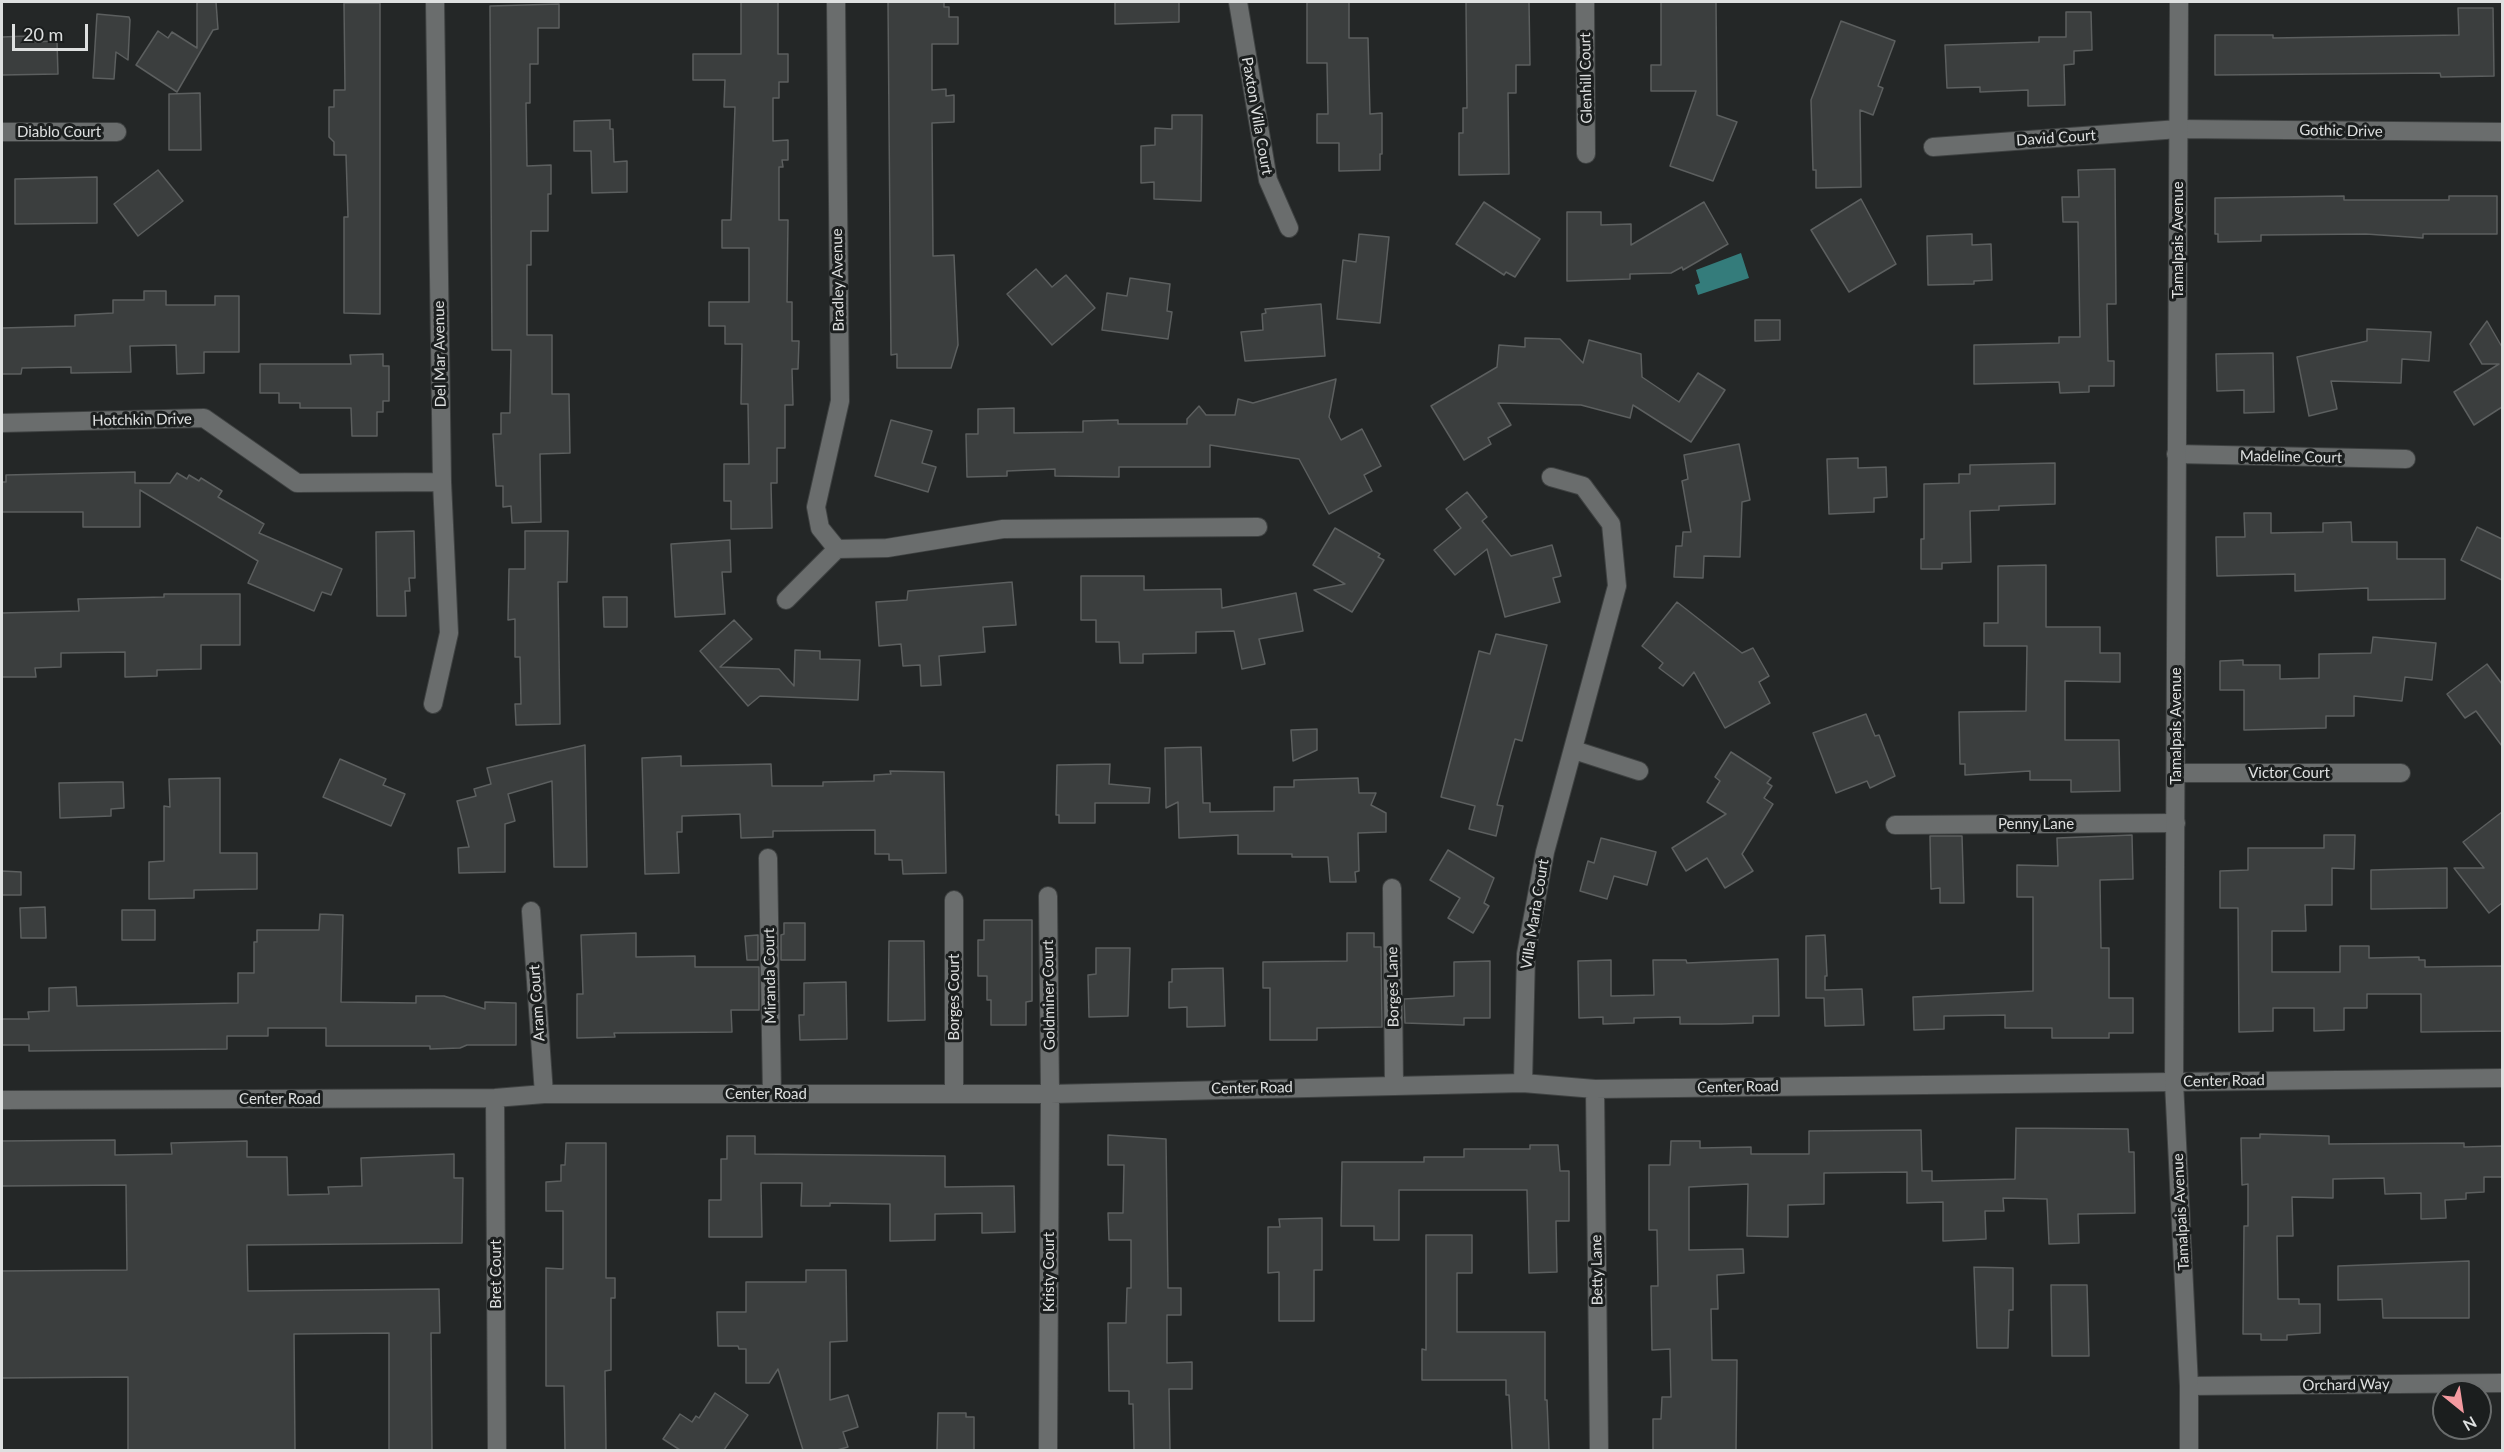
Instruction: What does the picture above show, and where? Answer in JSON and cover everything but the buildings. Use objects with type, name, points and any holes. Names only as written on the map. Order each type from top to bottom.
[{"type":"street","name":"Del Mar Avenue","points":[[433,704],[449,633],[442,482],[435,2]]},
{"type":"street","name":"Bradley Avenue","points":[[836,2],[840,401],[816,507],[820,528],[837,549]]},
{"type":"street","name":"Paxton Villa Court","points":[[1238,2],[1268,180],[1289,228]]},
{"type":"street","name":"Glenhill Court","points":[[1585,2],[1586,154]]},
{"type":"street","name":"Tamalpais Avenue","points":[[2179,2],[2175,1082],[2189,1386],[2189,1450]]},
{"type":"street","name":"Gothic Drive","points":[[2179,129],[2502,132]]},
{"type":"street","name":"David Court","points":[[1933,147],[2179,129]]},
{"type":"street","name":"Diablo Court","points":[[2,132],[117,132]]},
{"type":"street","name":"Hotchkin Drive","points":[[2,423],[204,418],[297,483],[442,482]]},
{"type":"street","name":"Madeline Court","points":[[2176,454],[2406,459]]},
{"type":"street","name":"Villa Maria Court","points":[[1523,1083],[1526,954],[1545,852],[1617,586],[1611,524],[1583,486],[1551,477]]},
{"type":"street","points":[[786,600],[837,549],[887,548],[1003,529],[1258,526]]},
{"type":"street","points":[[1574,750],[1640,771]]},
{"type":"street","name":"Victor Court","points":[[2176,772],[2402,773]]},
{"type":"street","name":"Penny Lane","points":[[1895,825],[2176,823]]},
{"type":"street","name":"Miranda Court","points":[[768,858],[772,1094]]},
{"type":"street","name":"Borges Lane","points":[[1392,888],[1394,1086]]},
{"type":"street","name":"Goldminer Court","points":[[1048,896],[1050,1094]]},
{"type":"street","name":"Borges Court","points":[[954,900],[954,1094]]},
{"type":"street","name":"Aram Court","points":[[531,911],[544,1094]]},
{"type":"street","name":"Center Road","points":[[2,1100],[495,1098],[544,1094],[1050,1094],[1523,1083],[1595,1089],[2502,1078]]},
{"type":"street","name":"Betty Lane","points":[[1595,1089],[1599,1450]]},
{"type":"street","name":"Kristy Court","points":[[1048,1450],[1050,1094]]},
{"type":"street","name":"Bret Court","points":[[495,1098],[497,1450]]},
{"type":"street","name":"Orchard Way","points":[[2189,1386],[2502,1383]]},
{"type":"water","points":[[1741,253],[1749,278],[1698,295],[1695,285],[1700,283],[1696,270]]}]
